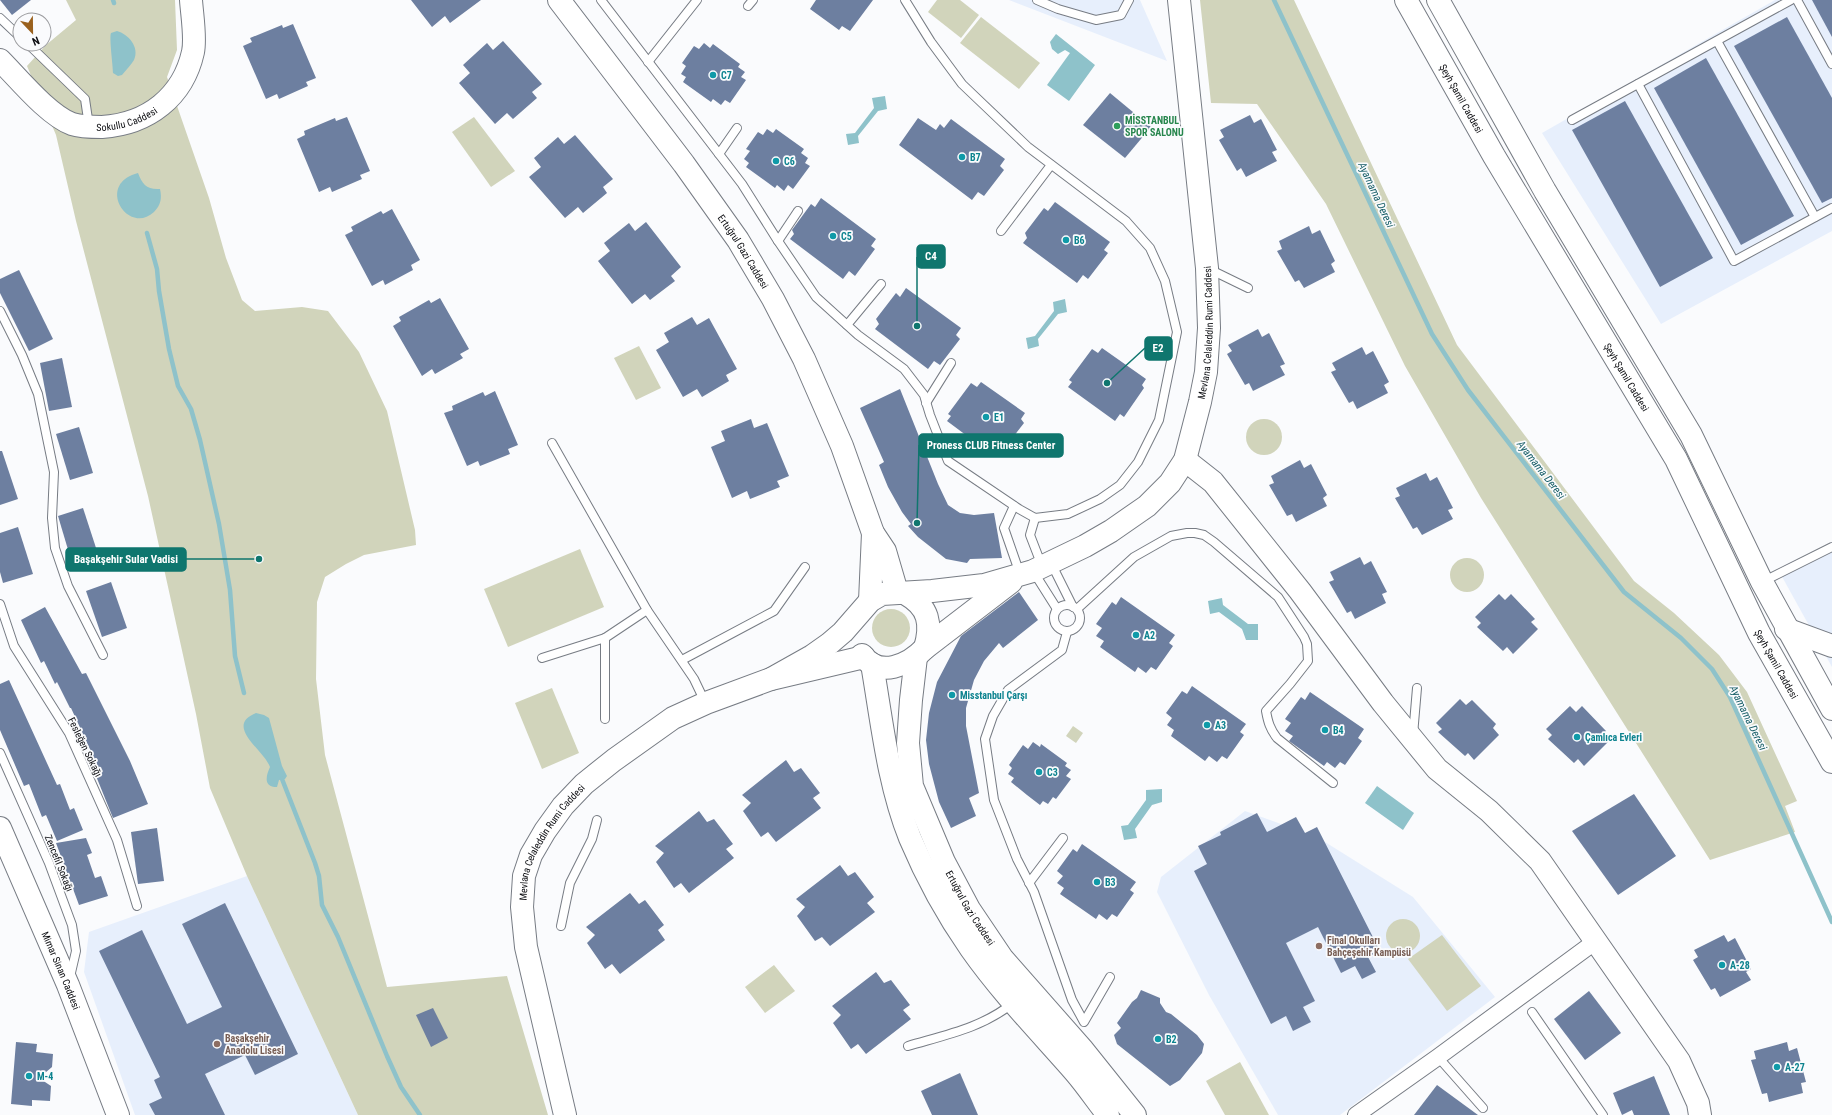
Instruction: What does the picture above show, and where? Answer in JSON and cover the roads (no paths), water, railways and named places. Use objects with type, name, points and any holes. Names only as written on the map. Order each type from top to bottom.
[{"type":"street","name":"Sokullu Caddesi","points":[[0,60],[52,112],[72,124],[89,127],[114,126],[129,123],[154,111],[178,88],[186,73],[193,50],[191,0]]},
{"type":"street","name":"Ertuğrul Gazi Caddesi","points":[[559,0],[684,164],[738,240],[773,299],[804,359],[842,446],[873,533]]},
{"type":"street","name":"Mevlana Celaleddin Rumi Caddesi","points":[[1037,569],[1112,531],[1147,506],[1170,483],[1185,460],[1200,402],[1206,372],[1209,328],[1206,268],[1179,0]]},
{"type":"street","name":"Şeyh Şamil Caddesi","points":[[1406,0],[1494,156],[1676,459],[1760,633],[1832,762]]},
{"type":"street","points":[[1438,0],[1541,184],[1691,435],[1786,629],[1832,709]]},
{"type":"street","points":[[1185,460],[1213,482],[1300,591],[1383,703],[1437,769],[1489,811],[1540,861],[1679,1061],[1698,1103],[1700,1115]]},
{"type":"street","points":[[873,533],[885,551],[902,593],[917,600],[924,609],[928,621],[929,634],[920,653]]},
{"type":"street","points":[[873,533],[864,607],[855,626],[855,638],[857,646],[868,660],[891,668],[904,664],[1037,569]]},
{"type":"street","points":[[864,607],[882,594],[984,585],[1037,569]]},
{"type":"street","name":"Mevlana Celaleddin Rumi Caddesi","points":[[565,1115],[526,947],[522,907],[524,876],[531,855],[544,831],[563,806],[584,784],[614,760],[673,718],[706,703],[771,678],[812,656],[844,632],[864,607]]},
{"type":"street","points":[[1786,629],[1832,646]]},
{"type":"street","name":"Ertuğrul Gazi Caddesi","points":[[920,653],[911,700],[908,743],[912,786],[944,862],[969,909],[991,943],[1025,985],[1083,1050],[1135,1115]]},
{"type":"street","name":"Ertuğrul Gazi Caddesi","points":[[868,660],[890,770],[910,838],[939,896],[972,950],[1014,1002],[1076,1073],[1108,1115]]},
{"type":"street","name":"Mevlana Celaleddin Rumi Caddesi","points":[[771,678],[868,660]]},
{"type":"street","name":"Mimar Sinan Caddesi","points":[[0,828],[68,985],[118,1115]]},
{"type":"street","points":[[1356,1115],[1438,1057],[1596,940]]},
{"type":"lane","points":[[601,0],[742,184],[816,297],[848,325],[904,368],[924,395],[948,461],[1014,506],[1035,518],[1068,514],[1100,499],[1120,485],[1138,462],[1159,420],[1177,332],[1165,281],[1150,248],[1126,221],[1028,147],[962,84],[931,42],[905,0]]},
{"type":"lane","points":[[648,62],[697,0]]},
{"type":"lane","points":[[1037,0],[1058,9],[1096,20],[1121,15],[1129,0]]},
{"type":"lane","points":[[1572,120],[1791,0]]},
{"type":"lane","points":[[1797,0],[1832,64]]},
{"type":"lane","points":[[0,18],[12,29]]},
{"type":"lane","points":[[1717,41],[1816,216]]},
{"type":"lane","points":[[36,52],[85,99],[89,127]]},
{"type":"lane","points":[[1638,84],[1734,261],[1832,208]]},
{"type":"lane","points":[[719,154],[737,128]]},
{"type":"lane","points":[[1001,231],[1051,165]]},
{"type":"lane","points":[[778,241],[798,211]]},
{"type":"lane","points":[[1206,268],[1248,288]]},
{"type":"lane","points":[[848,325],[881,284]]},
{"type":"lane","points":[[0,311],[22,355],[38,394],[54,472],[52,518],[55,548],[68,586],[103,655]]},
{"type":"lane","points":[[926,403],[951,363]]},
{"type":"lane","points":[[552,444],[647,610],[682,660],[694,679],[706,703]]},
{"type":"lane","points":[[1014,506],[1004,528],[1037,569],[1075,608],[1080,618],[1078,626],[1071,631],[1062,631],[1056,626],[1054,617],[1057,609],[1065,605],[1075,608]]},
{"type":"lane","points":[[1035,518],[1030,535],[1037,569],[1057,609]]},
{"type":"lane","points":[[1075,608],[1134,557],[1171,536],[1186,533],[1204,535],[1278,597],[1304,637],[1307,644],[1308,661],[1290,684],[1270,704],[1266,711],[1267,719],[1271,730],[1277,738],[1333,783]]},
{"type":"lane","points":[[1762,582],[1832,547]]},
{"type":"lane","points":[[682,660],[774,611],[805,567]]},
{"type":"lane","name":"Fesleğen Sokağı","points":[[0,604],[14,646],[69,734],[117,840],[137,906]]},
{"type":"lane","points":[[542,658],[605,638],[647,610]]},
{"type":"lane","points":[[1067,632],[1062,650],[1008,690],[993,716],[985,739],[994,800],[1016,859],[1029,883],[1040,909],[1072,1000],[1084,1022],[1110,977]]},
{"type":"lane","points":[[605,638],[605,719]]},
{"type":"lane","points":[[1412,740],[1417,688]]},
{"type":"lane","name":"Zencefil Sokağı","points":[[0,753],[49,863],[72,925],[76,951],[68,985]]},
{"type":"lane","points":[[561,926],[570,883],[592,839],[598,820]]},
{"type":"lane","points":[[1029,883],[1063,838]]},
{"type":"lane","points":[[908,1046],[981,1024],[1003,1011],[1014,1002]]},
{"type":"lane","points":[[1532,1012],[1604,1115]]},
{"type":"lane","points":[[1438,1057],[1483,1108]]},
{"type":"water","points":[[117,31],[129,38],[135,50],[133,62],[122,75],[118,76],[113,73],[110,40],[111,33]]},
{"type":"water","points":[[1056,34],[1095,65],[1069,101],[1047,85],[1070,53],[1065,50],[1058,54],[1052,49],[1050,42]]},
{"type":"water","points":[[885,96],[887,109],[878,111],[858,136],[859,143],[848,145],[846,134],[855,133],[874,108],[872,98]]},
{"type":"water","points":[[138,173],[146,186],[160,189],[161,192],[158,207],[154,212],[144,218],[134,218],[126,213],[120,206],[117,197],[119,187],[125,179]]},
{"type":"water","points":[[1065,299],[1067,312],[1058,314],[1038,339],[1039,346],[1028,349],[1026,338],[1035,336],[1054,311],[1053,302]]},
{"type":"water","points":[[1222,598],[1223,605],[1248,624],[1258,624],[1258,640],[1246,640],[1242,629],[1219,612],[1210,614],[1208,601]]},
{"type":"water","points":[[256,713],[269,718],[282,766],[287,776],[285,779],[279,780],[277,787],[269,785],[267,774],[270,767],[248,738],[245,731],[244,724],[247,718]]},
{"type":"water","points":[[1377,786],[1414,813],[1403,830],[1365,803]]},
{"type":"water","points":[[1162,789],[1162,802],[1152,805],[1135,829],[1137,838],[1124,840],[1121,826],[1128,825],[1146,800],[1146,790]]},
{"type":"waterway","name":"Ayamama Deresi","points":[[1274,0],[1432,334],[1468,390],[1624,592],[1681,638],[1712,669],[1730,697],[1832,922]]},
{"type":"waterway","points":[[147,233],[157,269],[159,291],[169,349],[178,386],[191,409],[200,440],[219,524],[230,590],[235,656],[244,693]]},
{"type":"waterway","points":[[282,779],[315,863],[319,876],[322,905],[338,937],[401,1087],[420,1115]]},
{"type":"place","name":"C7","points":[[713,75]]},
{"type":"place","name":"MİSSTANBUL SPOR SALONU","points":[[1117,126]]},
{"type":"place","name":"B7","points":[[962,157]]},
{"type":"place","name":"C6","points":[[776,161]]},
{"type":"place","name":"C5","points":[[833,236]]},
{"type":"place","name":"B6","points":[[1066,240]]},
{"type":"place","name":"C4","points":[[917,326]]},
{"type":"place","name":"E2","points":[[1107,383]]},
{"type":"place","name":"E1","points":[[986,417]]},
{"type":"place","name":"Proness CLUB Fitness Center","points":[[917,523]]},
{"type":"place","name":"Başakşehir Sular Vadisi","points":[[259,559]]},
{"type":"place","name":"A2","points":[[1136,635]]},
{"type":"place","name":"Misstanbul Çarşı","points":[[952,695]]},
{"type":"place","name":"A3","points":[[1207,725]]},
{"type":"place","name":"B4","points":[[1325,730]]},
{"type":"place","name":"Çamlıca Evleri","points":[[1577,737]]},
{"type":"place","name":"C3","points":[[1039,772]]},
{"type":"place","name":"B3","points":[[1097,882]]},
{"type":"place","name":"Final Okulları Bahçeşehir Kampüsü","points":[[1319,946]]},
{"type":"place","name":"A-28","points":[[1722,965]]},
{"type":"place","name":"B2","points":[[1158,1039]]},
{"type":"place","name":"Başakşehir Anadolu Lisesi","points":[[217,1044]]},
{"type":"place","name":"A-27","points":[[1777,1067]]},
{"type":"place","name":"M-4","points":[[29,1076]]}]
